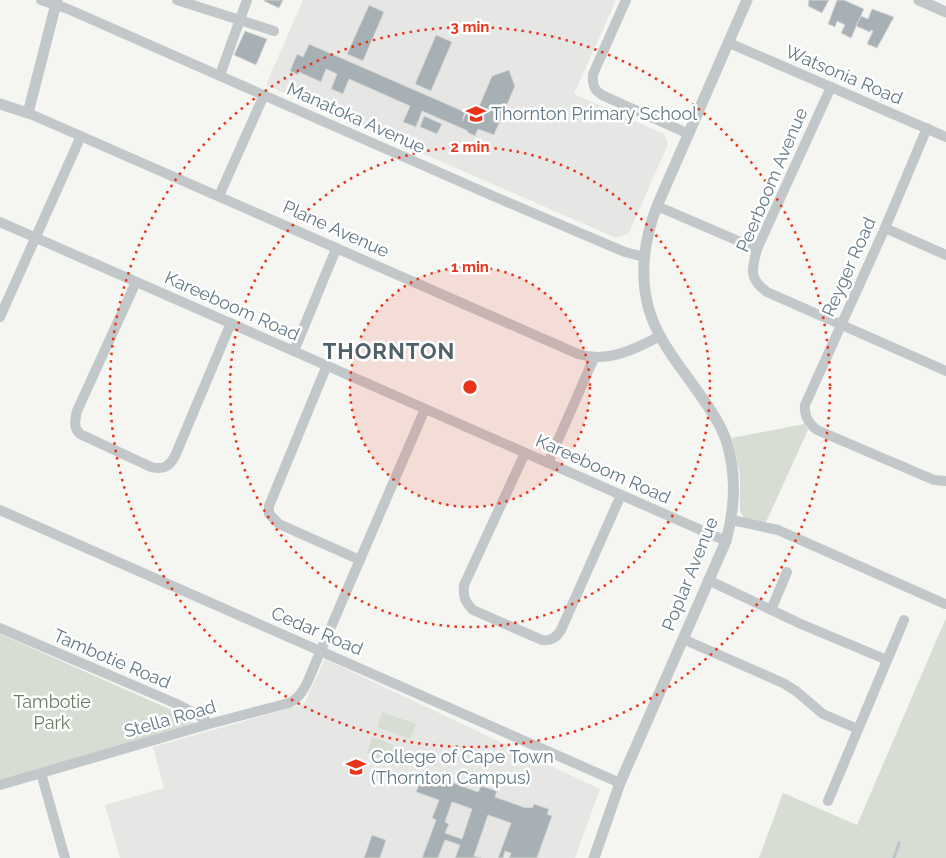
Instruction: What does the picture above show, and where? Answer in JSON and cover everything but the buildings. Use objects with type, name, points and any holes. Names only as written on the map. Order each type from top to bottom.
[{"type":"street","name":"Manatoka Avenue","points":[[41,0],[56,2],[501,200],[625,252],[644,257]]},
{"type":"street","points":[[177,0],[274,31]]},
{"type":"street","points":[[220,75],[247,0]]},
{"type":"street","points":[[626,0],[593,74],[592,82],[594,89],[604,96],[689,134]]},
{"type":"street","name":"Poplar Avenue","points":[[594,858],[620,783],[726,541],[732,520],[734,497],[732,465],[726,439],[712,412],[660,336],[648,305],[643,274],[649,228],[657,206],[747,0]]},
{"type":"street","points":[[919,0],[946,12]]},
{"type":"street","points":[[28,113],[56,2]]},
{"type":"street","name":"Watsonia Road","points":[[728,43],[946,137]]},
{"type":"street","name":"Peerboom Avenue","points":[[830,87],[757,249],[752,268],[754,279],[767,292],[946,371]]},
{"type":"street","points":[[219,196],[264,94]]},
{"type":"street","name":"Plane Avenue","points":[[0,104],[28,113],[578,354],[594,358],[615,356],[660,336]]},
{"type":"street","name":"Reyger Road","points":[[927,128],[885,228],[805,405],[804,412],[806,418],[816,430],[934,480],[946,481]]},
{"type":"street","points":[[0,317],[81,136]]},
{"type":"street","points":[[657,206],[757,249]]},
{"type":"street","name":"Kareeboom Road","points":[[0,222],[726,541]]},
{"type":"street","points":[[885,228],[946,255]]},
{"type":"street","points":[[294,351],[336,249]]},
{"type":"street","points":[[136,282],[77,411],[75,426],[76,431],[80,434],[151,467],[165,468],[175,456],[231,323]]},
{"type":"street","points":[[548,463],[594,358]]},
{"type":"street","points":[[327,366],[269,506],[269,514],[279,524],[360,560]]},
{"type":"street","name":"Stella Road","points":[[0,786],[209,724],[293,702],[301,695],[425,409]]},
{"type":"street","points":[[525,453],[464,585],[464,596],[466,603],[474,610],[542,640],[556,637],[561,630],[621,495]]},
{"type":"street","name":"Cedar Road","points":[[0,510],[620,783]]},
{"type":"street","points":[[732,520],[784,533],[945,604]]},
{"type":"street","points":[[771,610],[787,572]]},
{"type":"street","points":[[708,580],[801,624],[887,660]]},
{"type":"street","points":[[828,802],[904,620]]},
{"type":"street","name":"Tambotie Road","points":[[0,628],[177,704],[203,718],[209,724]]},
{"type":"street","points":[[683,639],[784,683],[823,714],[858,729]]},
{"type":"street","points":[[41,773],[65,858]]},
{"type":"shaded area","name":"Thornton Primary School","points":[[303,0],[616,0],[574,94],[664,134],[668,144],[629,233],[616,238],[266,85]]},
{"type":"shaded area","name":"College of Cape Town (Thornton Campus)","points":[[325,659],[600,789],[575,858],[120,858],[105,805],[164,788],[153,747],[304,704]]},
{"type":"green space","points":[[804,424],[808,430],[766,522],[744,518],[740,511],[740,475],[732,438]]},
{"type":"green space","points":[[946,618],[946,858],[759,858],[783,793],[857,825]]},
{"type":"green space","name":"Tambotie Park","points":[[0,634],[192,719],[194,723],[0,781]]},
{"type":"green space","points":[[382,712],[416,724],[410,739],[377,727]]},
{"type":"green space","points":[[372,737],[406,750],[400,765],[367,753]]},
{"type":"waterway","points":[[894,858],[899,843]]},
{"type":"place","name":"Thornton Primary School","points":[[476,114]]},
{"type":"place","name":"College of Cape Town (Thornton Campus)","points":[[356,767]]},
{"type":"district","name":"THORNTON","points":[[389,351]]}]
